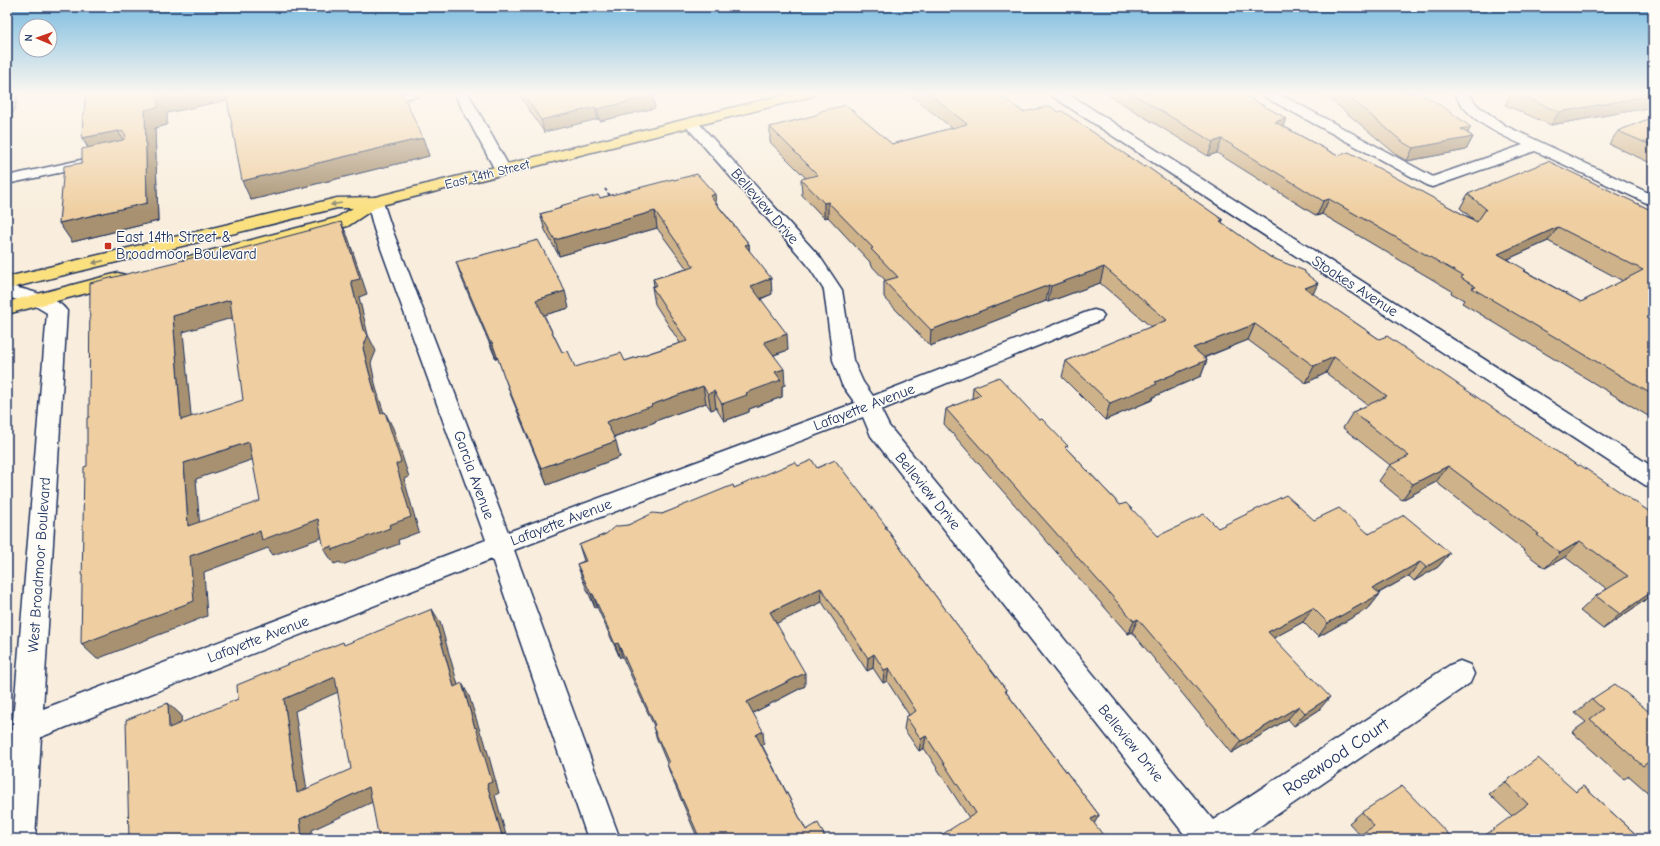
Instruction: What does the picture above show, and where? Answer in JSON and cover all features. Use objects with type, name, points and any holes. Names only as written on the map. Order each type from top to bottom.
[{"type":"main road","name":"East 14th Street","points":[[7,283],[337,203],[375,202],[654,132]]},
{"type":"main road","name":"East 14th Street","points":[[173,265],[342,222],[375,202]]},
{"type":"main road","points":[[7,308],[136,275]]},
{"type":"street","points":[[482,132],[503,170]]},
{"type":"street","name":"Belleview Drive","points":[[700,132],[814,261],[833,290],[843,360],[853,385],[869,406],[879,430],[1208,839]]},
{"type":"street","name":"Stoakes Avenue","points":[[1118,132],[1653,479]]},
{"type":"street","points":[[1507,132],[1653,201]]},
{"type":"street","points":[[1432,182],[1535,146]]},
{"type":"street","name":"Garcia Avenue","points":[[375,202],[383,229],[500,545],[604,839]]},
{"type":"street","points":[[7,291],[39,300]]},
{"type":"street","name":"West Broadmoor Boulevard","points":[[19,839],[57,311],[39,300]]},
{"type":"street","name":"Lafayette Avenue","points":[[27,729],[500,545],[869,406],[1094,316]]},
{"type":"street","name":"Rosewood Court","points":[[1213,839],[1460,674]]},
{"type":"lane","points":[[1341,132],[1432,182]]},
{"type":"lane","points":[[7,180],[106,158]]},
{"type":"path","points":[[605,189],[612,199]]},
{"type":"building","points":[[82,132],[110,132],[82,138]]},
{"type":"building","points":[[124,132],[145,132],[147,203],[59,223],[64,166],[82,163],[82,149],[123,140],[126,137]]},
{"type":"building","points":[[233,132],[420,132],[423,138],[242,181]]},
{"type":"building","points":[[775,132],[878,132],[892,144],[935,132],[1093,132],[1144,167],[1146,166],[1223,220],[1220,221],[1270,257],[1305,271],[1305,273],[1318,283],[1305,288],[1379,339],[1387,336],[1578,466],[1580,465],[1653,514],[1653,591],[1620,614],[1596,596],[1628,576],[1580,541],[1560,553],[1537,535],[1539,534],[1448,466],[1413,484],[1390,465],[1409,456],[1353,412],[1387,396],[1334,357],[1314,366],[1255,324],[1193,348],[1207,360],[1155,382],[1157,384],[1110,403],[1066,361],[1167,320],[1104,267],[1051,286],[1049,285],[931,330],[884,281],[898,277],[871,249],[873,248],[828,202],[824,203],[801,179],[818,175]]},
{"type":"building","points":[[1197,132],[1294,132],[1338,156],[1349,152],[1477,222],[1486,209],[1468,194],[1548,161],[1653,211],[1653,395],[1472,288],[1476,287],[1461,278],[1463,276],[1329,199],[1323,201],[1222,139],[1213,142]],"holes":[[[1558,227],[1643,270],[1581,302],[1524,271],[1526,270],[1498,254]]]},
{"type":"building","points":[[1391,132],[1466,132],[1473,137],[1413,148]]},
{"type":"building","points":[[1621,132],[1653,132],[1653,146]]},
{"type":"building","points":[[697,174],[715,194],[710,196],[749,244],[745,245],[771,278],[751,286],[787,334],[764,342],[784,369],[775,372],[781,380],[722,404],[714,391],[708,394],[703,386],[651,405],[652,406],[606,422],[616,441],[541,468],[505,379],[492,342],[490,342],[456,262],[538,240],[565,291],[536,300],[562,352],[568,351],[575,367],[621,353],[625,361],[687,341],[652,287],[657,285],[653,279],[694,267],[655,211],[555,240],[540,214],[561,208],[560,206],[598,195],[600,198]]},
{"type":"building","points":[[341,222],[360,279],[351,281],[363,330],[368,335],[363,348],[381,414],[385,412],[401,462],[396,464],[411,517],[389,525],[390,528],[332,550],[332,546],[324,549],[318,519],[262,540],[260,531],[190,556],[194,601],[81,644],[84,467],[87,466],[87,418],[89,417],[90,283],[220,251],[221,254]],"holes":[[[230,300],[243,400],[181,420],[173,316]],[[249,442],[260,501],[188,526],[184,463]]]},
{"type":"building","points":[[999,377],[1039,420],[1042,419],[1068,446],[1065,447],[1120,505],[1126,503],[1158,536],[1204,514],[1218,528],[1286,495],[1314,520],[1339,508],[1369,534],[1404,515],[1450,553],[1426,567],[1420,562],[1373,588],[1380,594],[1328,623],[1313,608],[1268,632],[1330,697],[1305,713],[1299,706],[1241,741],[1138,619],[1134,621],[946,409],[981,395],[973,387]]},
{"type":"building","points":[[812,460],[817,468],[835,460],[886,526],[885,527],[919,574],[1007,691],[1005,691],[1099,815],[1091,819],[1106,839],[935,839],[976,813],[926,736],[921,739],[906,717],[916,711],[889,668],[884,670],[874,654],[868,658],[821,588],[770,612],[805,673],[747,702],[763,731],[756,735],[806,830],[818,823],[826,839],[700,839],[667,764],[669,763],[653,727],[655,725],[618,643],[615,644],[593,594],[591,594],[577,564],[586,561],[579,545],[606,534],[613,528],[628,525],[653,513],[662,514],[733,485],[734,488],[795,462],[798,466]]},
{"type":"building","points":[[432,609],[454,687],[462,683],[475,728],[476,727],[492,782],[487,784],[503,839],[379,839],[369,787],[300,819],[302,839],[129,839],[126,720],[168,703],[169,728],[238,699],[237,685],[343,642],[344,645]],"holes":[[[335,677],[351,769],[297,793],[284,699]]]},
{"type":"building","points":[[1615,684],[1653,715],[1653,767],[1647,763],[1643,766],[1590,719],[1603,709],[1592,699]]},
{"type":"building","points":[[1538,758],[1576,792],[1583,786],[1641,839],[1480,839],[1528,804],[1505,782]]},
{"type":"building","points":[[1402,786],[1453,839],[1354,839],[1374,826],[1362,812]]},
{"type":"place","name":"East 14th Street & Broadmoor Boulevard","points":[[108,246]]}]
